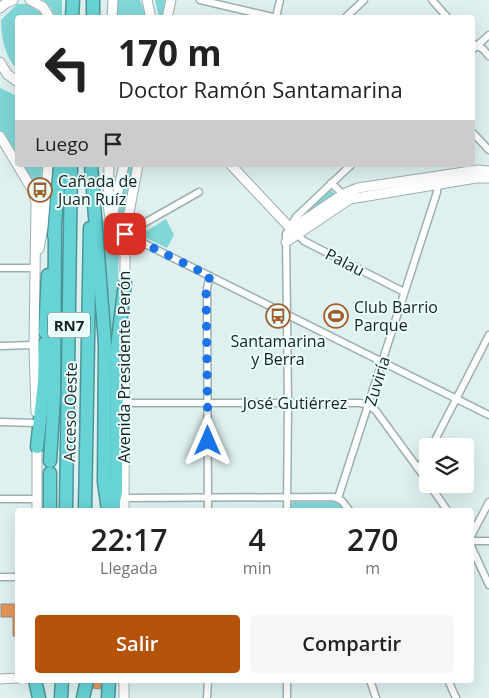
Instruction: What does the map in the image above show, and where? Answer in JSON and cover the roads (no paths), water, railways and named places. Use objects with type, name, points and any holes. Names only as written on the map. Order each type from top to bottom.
[{"type":"highway","points":[[72,0],[72,15]]},
{"type":"highway","points":[[93,0],[93,15]]},
{"type":"highway","points":[[37,447],[44,382],[41,340],[55,228],[60,167]]},
{"type":"highway","name":"Acceso Oeste","points":[[66,508],[71,167]]},
{"type":"highway","points":[[91,167],[105,344],[104,482],[114,505]]},
{"type":"highway","name":"Acceso Oeste","points":[[85,508],[91,167]]},
{"type":"highway","points":[[50,508],[54,396],[55,228]]},
{"type":"highway","points":[[114,505],[116,492],[117,342],[125,283]]},
{"type":"highway","points":[[36,683],[39,698]]},
{"type":"highway","points":[[60,698],[62,683]]},
{"type":"highway","points":[[81,683],[82,698]]},
{"type":"highway","points":[[82,698],[86,683]]},
{"type":"highway","points":[[108,683],[108,698]]},
{"type":"main road","points":[[0,8],[12,0]]},
{"type":"main road","points":[[30,0],[43,7],[48,15]]},
{"type":"main road","points":[[112,0],[112,15]]},
{"type":"main road","points":[[147,0],[150,15]]},
{"type":"main road","points":[[168,15],[171,0]]},
{"type":"main road","points":[[0,62],[7,74],[15,80]]},
{"type":"main road","points":[[1,140],[15,162]]},
{"type":"main road","points":[[18,167],[33,191],[36,203],[35,268],[41,340],[36,423],[37,508]]},
{"type":"main road","points":[[35,268],[43,227],[48,167]]},
{"type":"main road","points":[[109,167],[108,194],[111,220],[113,228],[125,234]]},
{"type":"main road","points":[[111,220],[124,167]]},
{"type":"main road","name":"Avenida Presidente Perón","points":[[114,505],[124,403],[125,234],[138,167]]},
{"type":"main road","points":[[234,167],[294,231]]},
{"type":"main road","points":[[294,231],[350,199],[478,170],[489,171]]},
{"type":"main road","points":[[286,242],[302,223],[343,194],[358,188],[439,180],[489,178]]},
{"type":"main road","points":[[0,679],[15,678]]},
{"type":"main road","points":[[33,698],[35,683]]},
{"type":"main road","points":[[124,683],[124,698]]},
{"type":"street","points":[[200,0],[268,15]]},
{"type":"street","points":[[277,15],[280,0]]},
{"type":"street","points":[[348,15],[364,0]]},
{"type":"street","points":[[432,0],[445,15]]},
{"type":"street","points":[[475,45],[489,35]]},
{"type":"street","points":[[475,47],[489,56]]},
{"type":"street","points":[[475,135],[489,150]]},
{"type":"street","points":[[294,231],[296,217],[348,167]]},
{"type":"street","name":"Zuviría","points":[[338,498],[437,192],[439,180]]},
{"type":"street","points":[[332,183],[343,194]]},
{"type":"street","points":[[125,234],[198,192]]},
{"type":"street","name":"Palau","points":[[294,231],[304,241],[404,292]]},
{"type":"street","points":[[125,234],[489,415]]},
{"type":"street","points":[[286,242],[288,508]]},
{"type":"street","points":[[0,268],[35,268]]},
{"type":"street","points":[[208,508],[206,288],[210,276]]},
{"type":"street","points":[[436,438],[489,335]]},
{"type":"street","points":[[0,346],[41,340]]},
{"type":"street","name":"José Gutiérrez","points":[[124,403],[360,403],[369,405],[418,468]]},
{"type":"street","points":[[0,422],[36,423]]},
{"type":"street","name":"José Gutiérrez","points":[[435,493],[446,508]]},
{"type":"street","points":[[114,505],[208,498],[288,497],[338,498],[347,508]]},
{"type":"street","points":[[0,499],[37,499]]},
{"type":"street","points":[[474,530],[489,502]]},
{"type":"street","points":[[474,541],[489,541]]},
{"type":"street","points":[[474,552],[489,585]]},
{"type":"street","points":[[0,577],[15,577]]},
{"type":"street","points":[[207,698],[208,683]]},
{"type":"street","points":[[286,683],[286,698]]},
{"type":"street","points":[[371,683],[376,698]]},
{"type":"street","points":[[449,683],[456,698]]},
{"type":"place","name":"Cañada de Juan Ruíz","points":[[40,190]]},
{"type":"place","name":"Santamarina y Berra","points":[[278,316]]},
{"type":"place","name":"Club Barrio Parque","points":[[336,316]]}]
